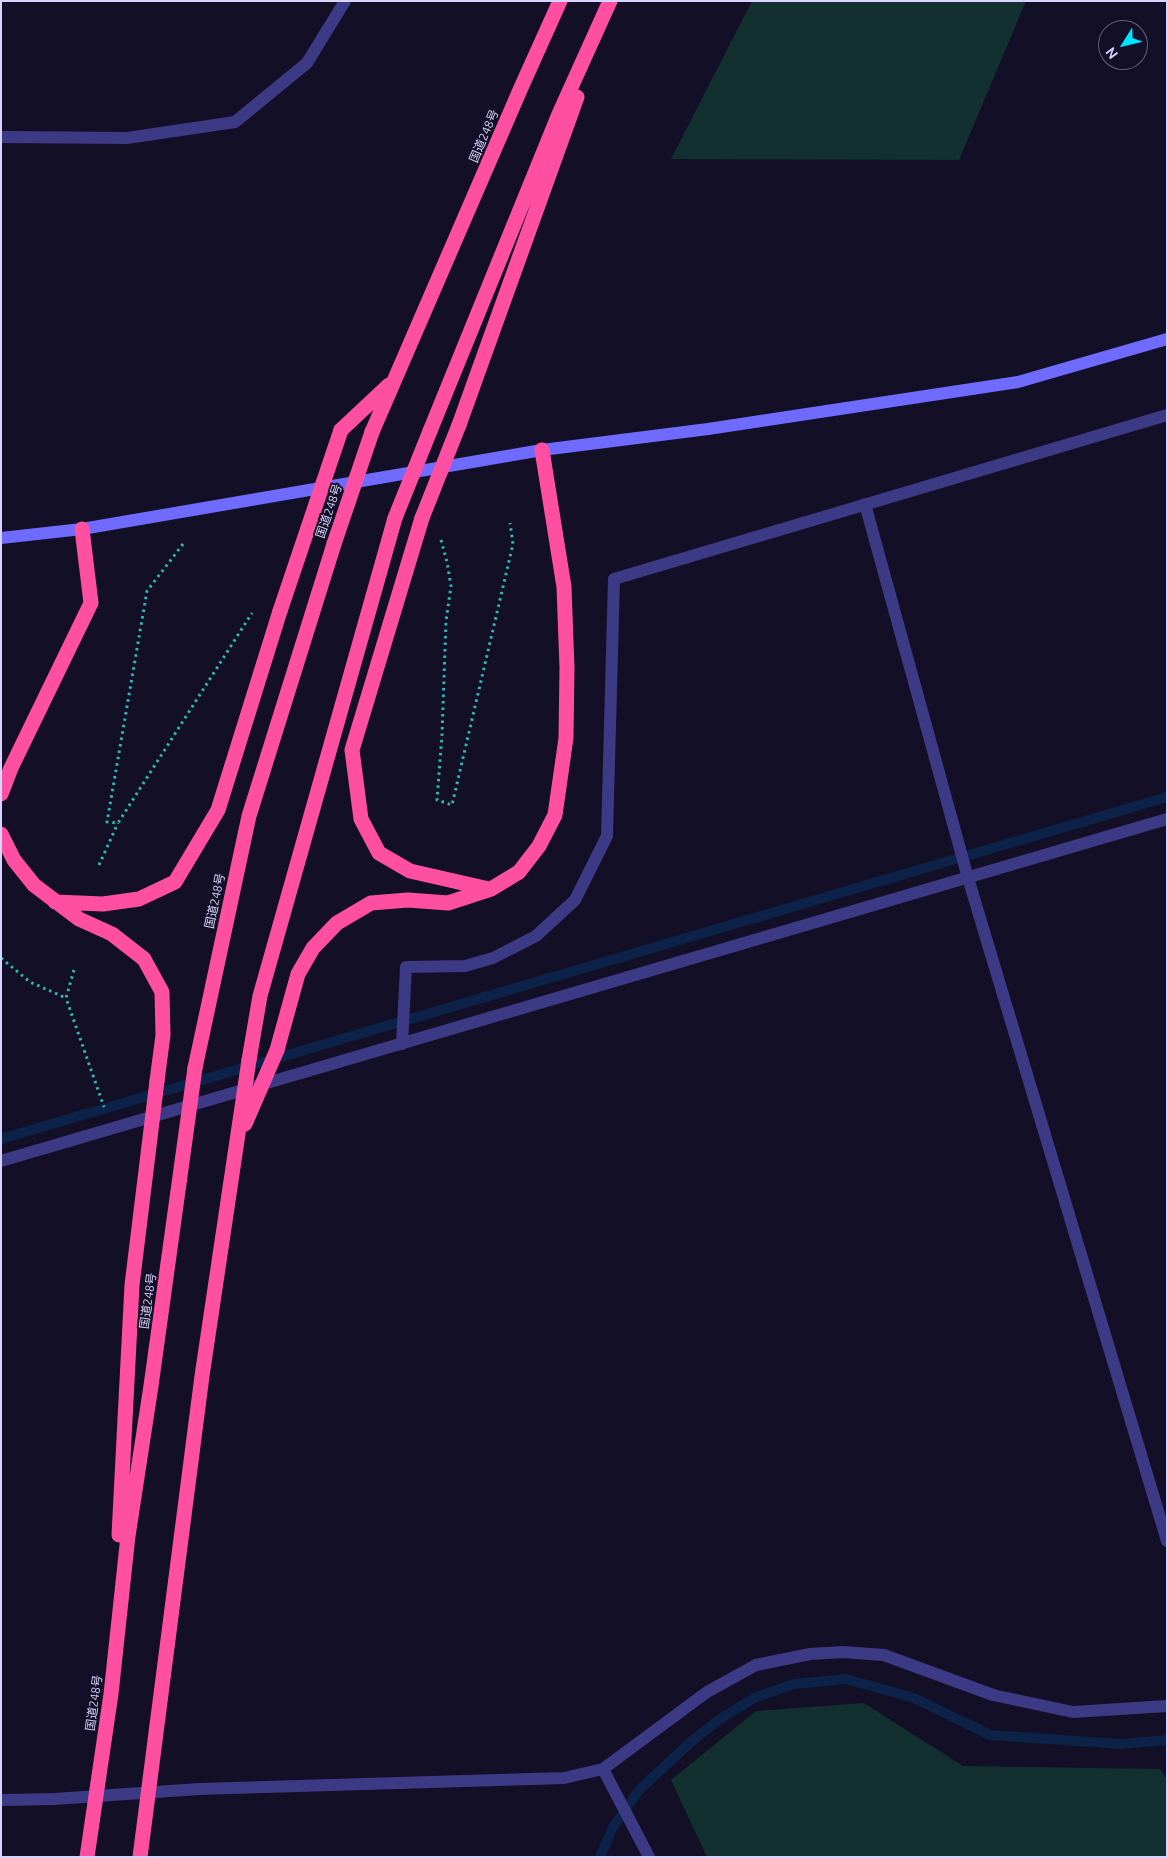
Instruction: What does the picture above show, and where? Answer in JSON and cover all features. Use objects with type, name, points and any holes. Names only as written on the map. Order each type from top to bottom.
[{"type":"highway","name":"国道248号","points":[[87,1857],[111,1694],[128,1536],[151,1386],[195,1068],[249,816],[334,544],[372,432],[560,1]]},
{"type":"highway","points":[[491,889],[410,871],[379,853],[361,820],[352,750],[422,518],[459,425],[610,1]]},
{"type":"highway","points":[[140,1857],[202,1376],[260,996],[395,518],[559,114],[610,1]]},
{"type":"highway","points":[[55,902],[103,904],[139,899],[175,882],[218,810],[280,611],[342,430],[395,380]]},
{"type":"highway","points":[[236,1145],[277,1050],[298,974],[313,948],[337,923],[370,903],[408,900],[448,903],[491,889],[518,872],[539,846],[555,815],[566,738],[567,668],[564,587],[542,450]]},
{"type":"highway","points":[[1,794],[90,603],[82,529]]},
{"type":"highway","points":[[1,834],[14,860],[34,885],[79,919],[112,934],[144,959],[162,992],[163,1035],[132,1285],[111,1694]]},
{"type":"street","points":[[1,137],[127,138],[235,122],[307,63],[345,1]]},
{"type":"street","points":[[1,538],[82,529],[542,450],[708,429],[1018,382],[1167,339]]},
{"type":"street","points":[[402,1044],[406,968],[465,966],[493,958],[536,936],[575,900],[607,836],[614,579],[1167,415]]},
{"type":"street","points":[[865,504],[968,878],[1167,1541]]},
{"type":"street","points":[[1,1161],[1167,820]]},
{"type":"street","points":[[1,1800],[54,1799],[199,1789],[564,1778],[604,1769],[707,1692],[756,1665],[810,1654],[843,1652],[884,1655],[993,1695],[1073,1712],[1167,1706]]},
{"type":"street","points":[[604,1769],[614,1792],[649,1857]]},
{"type":"path","points":[[439,532],[451,586],[446,621],[437,800],[452,805],[513,544],[510,523]]},
{"type":"path","points":[[118,823],[107,822],[147,591],[183,544]]},
{"type":"path","points":[[99,866],[118,823],[256,607]]},
{"type":"path","points":[[1,958],[30,982],[66,998]]},
{"type":"path","points":[[74,970],[66,998],[99,1095]]},
{"type":"green space","points":[[752,1],[1026,1],[959,160],[671,159]]},
{"type":"green space","points":[[864,1703],[963,1766],[1160,1769],[1167,1780],[1167,1857],[707,1857],[671,1780],[756,1711]]},
{"type":"waterway","points":[[1,1139],[1167,797]]},
{"type":"waterway","points":[[600,1857],[613,1827],[639,1790],[692,1741],[720,1719],[754,1698],[794,1684],[846,1679],[914,1698],[990,1735],[1121,1744],[1167,1740]]}]
